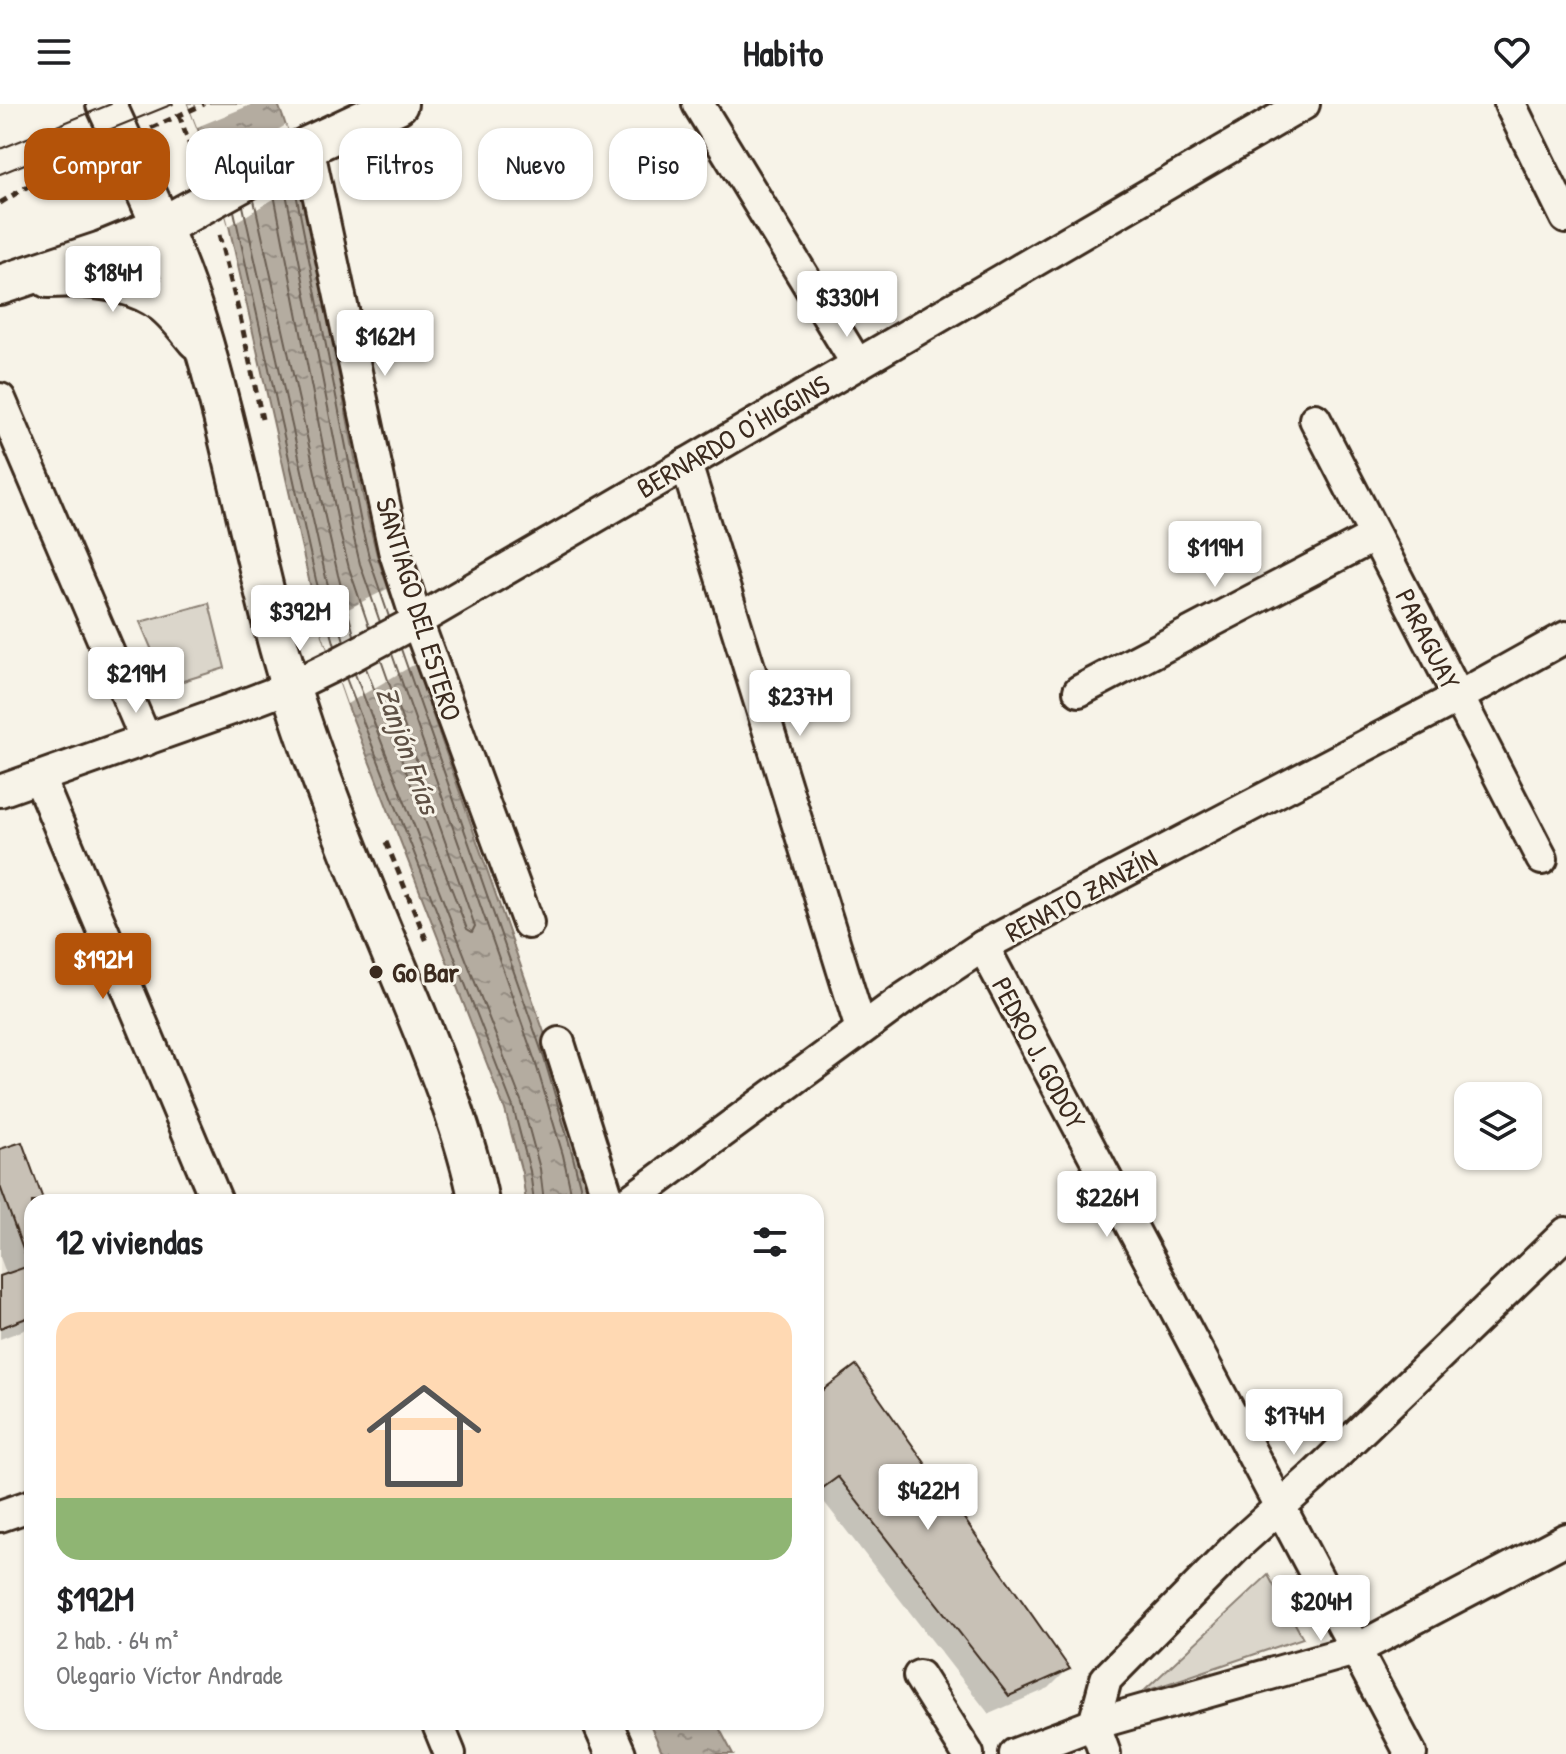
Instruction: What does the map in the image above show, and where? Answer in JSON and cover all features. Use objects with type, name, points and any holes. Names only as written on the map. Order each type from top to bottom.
[{"type":"main road","points":[[106,104],[117,128]]},
{"type":"main road","points":[[323,140],[398,104]]},
{"type":"main road","points":[[149,200],[183,281],[206,352],[290,687],[346,841],[426,1038],[461,1137],[477,1194]]},
{"type":"main road","points":[[10,282],[161,227],[210,200]]},
{"type":"main road","points":[[10,282],[64,277],[109,281],[134,287],[162,302],[180,318],[206,352]]},
{"type":"main road","points":[[606,1730],[616,1754]]},
{"type":"street","points":[[698,104],[857,364]]},
{"type":"street","name":"BERNARDO O'HIGGINS","points":[[0,791],[290,687],[333,666],[409,625],[1304,104]]},
{"type":"street","points":[[1510,104],[1566,218]]},
{"type":"street","name":"SANTIAGO DEL ESTERO","points":[[313,200],[409,625],[528,923]]},
{"type":"street","points":[[0,399],[146,740]]},
{"type":"street","name":"PARAGUAY","points":[[1315,419],[1542,859]]},
{"type":"street","points":[[686,464],[861,1029]]},
{"type":"street","points":[[1079,691],[1375,536]]},
{"type":"street","name":"RENATO ZANZÍN","points":[[639,1194],[861,1029],[983,946],[1458,697],[1566,637]]},
{"type":"street","points":[[39,778],[214,1194]]},
{"type":"street","name":"PEDRO J. GODOY","points":[[983,946],[1411,1754]]},
{"type":"street","points":[[559,1043],[606,1194]]},
{"type":"street","points":[[1105,1754],[1094,1724],[1106,1679],[1241,1542],[1313,1477],[1566,1233]]},
{"type":"street","points":[[0,1516],[24,1508]]},
{"type":"street","points":[[1015,1754],[1094,1724],[1355,1650],[1566,1539]]},
{"type":"street","points":[[919,1676],[968,1754]]},
{"type":"street","points":[[440,1730],[450,1754]]},
{"type":"path","points":[[152,128],[204,104]]},
{"type":"path","points":[[0,203],[24,188]]},
{"type":"shaded area","points":[[209,603],[225,668],[167,686],[140,622]]},
{"type":"shaded area","points":[[22,1142],[41,1194],[24,1194],[24,1319],[0,1328],[0,1149]]},
{"type":"shaded area","points":[[1268,1575],[1303,1638],[1143,1692]]},
{"type":"water","points":[[188,104],[278,104],[287,128],[197,128]]},
{"type":"water","name":"Zanjón Frías","points":[[222,200],[305,200],[354,453],[378,559],[552,1055],[590,1194],[525,1194],[505,1110],[347,704],[319,624]]},
{"type":"water","points":[[652,1730],[720,1730],[733,1754],[663,1754]]},
{"type":"pier","points":[[188,104],[253,104],[197,127]]},
{"type":"pier","points":[[222,200],[272,200],[229,226]]},
{"type":"pier","points":[[387,589],[415,664],[347,704],[319,624]]},
{"type":"building","points":[[22,1142],[41,1194],[24,1194],[24,1252],[0,1186],[0,1149]]},
{"type":"building","points":[[24,1268],[24,1319],[0,1328],[0,1276]]},
{"type":"building","points":[[856,1365],[1070,1669],[1009,1696],[838,1477],[824,1487],[824,1389]]},
{"type":"tram line","points":[[0,149],[111,104]]},
{"type":"tram line","points":[[0,174],[173,104]]},
{"type":"place","name":"Go Bar","points":[[376,972]]}]
